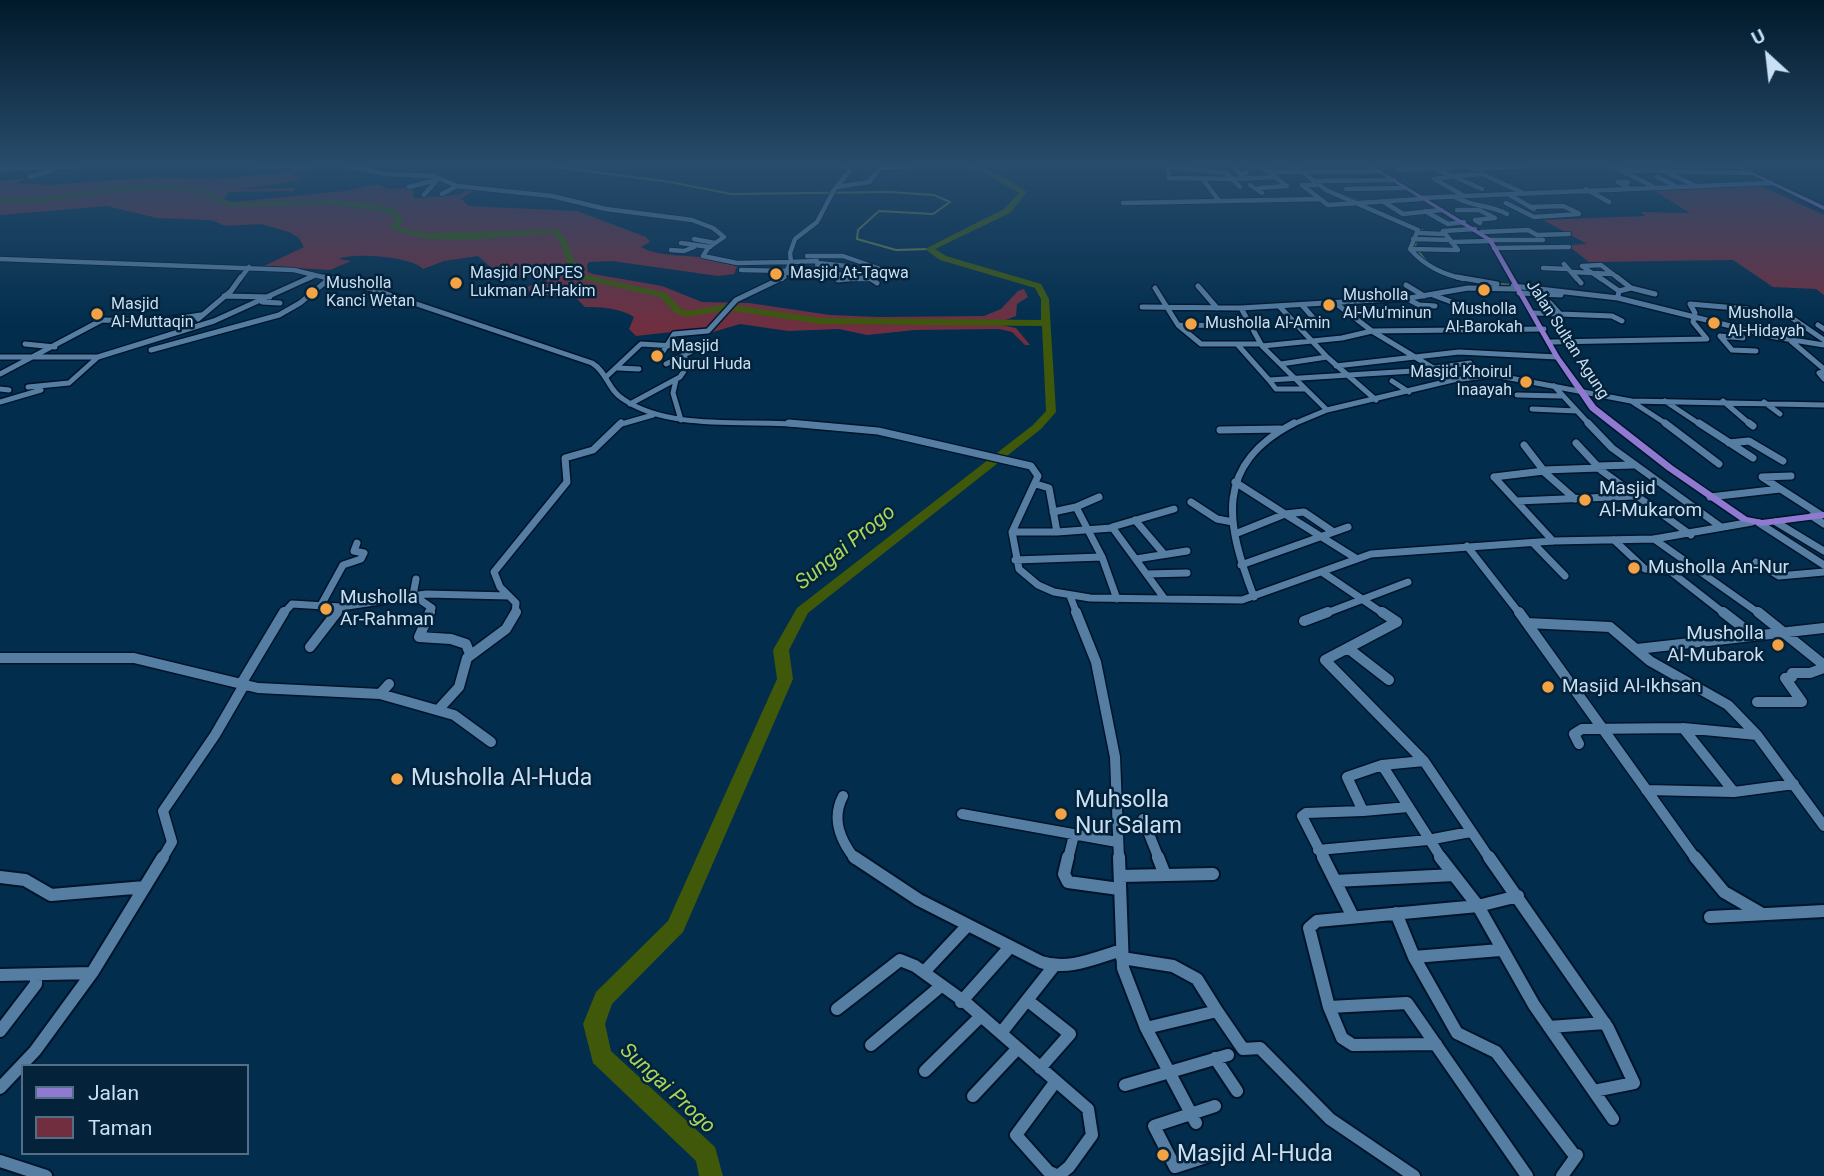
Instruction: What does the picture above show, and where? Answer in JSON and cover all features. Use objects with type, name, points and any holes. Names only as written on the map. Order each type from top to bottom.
[{"type":"main road","name":"Jalan Sultan Agung","points":[[1461,221],[1478,230],[1492,243],[1515,287],[1544,329],[1557,357],[1580,391],[1612,425],[1710,497],[1755,523]]},
{"type":"main road","points":[[1755,523],[1820,517]]},
{"type":"street","points":[[694,221],[720,233],[724,239],[710,247],[703,256],[722,261],[843,256],[886,271]]},
{"type":"street","points":[[659,358],[675,334],[700,333],[718,324],[730,306],[778,283],[789,272],[795,239],[818,221]]},
{"type":"street","points":[[1394,221],[1416,229],[1419,233],[1444,234],[1452,242]]},
{"type":"street","points":[[1442,221],[1501,222]]},
{"type":"street","points":[[1476,221],[1480,223]]},
{"type":"street","points":[[1444,234],[1443,230],[1559,229],[1569,234],[1537,235],[1528,230]]},
{"type":"street","points":[[1411,244],[1419,233]]},
{"type":"street","points":[[694,239],[718,243]]},
{"type":"street","points":[[1492,243],[1560,239]]},
{"type":"street","points":[[1411,244],[1452,242],[1569,247]]},
{"type":"street","points":[[681,243],[710,247]]},
{"type":"street","points":[[1411,244],[1426,264],[1453,276],[1567,295],[1562,290],[1618,295],[1658,303]]},
{"type":"street","points":[[671,250],[685,250],[697,245]]},
{"type":"street","points":[[0,259],[294,270],[372,289],[600,367],[613,390],[630,404],[653,415],[681,420],[827,425],[878,431],[1031,466],[1038,476],[1012,532],[1016,560],[1027,578],[1038,586],[1070,596],[1228,601],[1254,597],[1357,559],[1467,546],[1654,539],[1755,523],[1824,565]]},
{"type":"street","points":[[790,259],[815,260],[818,263],[850,267],[860,273]]},
{"type":"street","points":[[818,263],[818,272]]},
{"type":"street","points":[[1656,294],[1631,288],[1600,264],[1581,264],[1618,295],[1791,341],[1824,342]]},
{"type":"street","points":[[192,327],[201,315],[244,278],[250,267]]},
{"type":"street","points":[[1543,268],[1613,274]]},
{"type":"street","points":[[741,270],[838,274],[876,269]]},
{"type":"street","points":[[1568,269],[1581,283]]},
{"type":"street","points":[[838,274],[838,281],[868,277],[877,282]]},
{"type":"street","points":[[0,358],[98,358],[261,302],[314,276]]},
{"type":"street","points":[[1453,276],[1450,279],[1461,289]]},
{"type":"street","points":[[156,340],[169,341],[228,330],[287,310],[329,279]]},
{"type":"street","points":[[1406,285],[1465,307]]},
{"type":"street","points":[[1198,286],[1217,308]]},
{"type":"street","points":[[1142,307],[1280,307],[1406,298],[1461,289],[1515,287]]},
{"type":"street","points":[[1155,288],[1178,325],[1201,344],[1311,342],[1372,331],[1544,329]]},
{"type":"street","points":[[1618,295],[1631,288]]},
{"type":"street","points":[[224,296],[271,297]]},
{"type":"street","points":[[1406,298],[1419,305],[1434,306]]},
{"type":"street","points":[[261,302],[280,303]]},
{"type":"street","points":[[1335,302],[1372,331],[1453,380]]},
{"type":"street","points":[[1550,303],[1560,314]]},
{"type":"street","points":[[1551,342],[1623,343],[1639,342],[1643,338],[1707,339],[1693,322],[1695,316],[1690,304],[1748,309]]},
{"type":"street","points":[[1302,305],[1321,327]]},
{"type":"street","points":[[1280,307],[1311,342],[1376,400]]},
{"type":"street","points":[[1241,308],[1261,345],[1327,410]]},
{"type":"street","points":[[1202,312],[1208,325]]},
{"type":"street","points":[[1534,313],[1612,316],[1622,321]]},
{"type":"street","points":[[0,374],[104,320],[160,321],[201,315]]},
{"type":"street","points":[[1788,316],[1824,342]]},
{"type":"street","points":[[1178,325],[1251,326]]},
{"type":"street","points":[[1738,328],[1755,351],[1732,350],[1718,337],[1743,338]]},
{"type":"street","points":[[666,364],[692,351],[700,333]]},
{"type":"street","points":[[151,350],[169,341]]},
{"type":"street","points":[[1791,341],[1824,370],[1819,373],[1824,379]]},
{"type":"street","points":[[1623,343],[1632,352]]},
{"type":"street","points":[[25,344],[55,347]]},
{"type":"street","points":[[1237,344],[1276,389],[1305,389]]},
{"type":"street","points":[[606,377],[639,345],[692,347]]},
{"type":"street","points":[[1269,380],[1347,376],[1470,363],[1459,352]]},
{"type":"street","points":[[1336,366],[1459,352],[1557,357]]},
{"type":"street","points":[[630,404],[676,380],[684,371],[685,355]]},
{"type":"street","points":[[1281,363],[1327,357]]},
{"type":"street","points":[[0,402],[70,382],[98,358]]},
{"type":"street","points":[[618,368],[639,369]]},
{"type":"street","points":[[1254,597],[1241,565],[1234,534],[1234,482],[1256,453],[1280,429],[1302,417],[1453,380],[1494,375],[1631,401],[1824,405]]},
{"type":"street","points":[[676,380],[673,393],[681,420]]},
{"type":"street","points":[[1392,382],[1409,392]]},
{"type":"street","points":[[1554,386],[1612,449],[1721,527]]},
{"type":"street","points":[[27,387],[52,387]]},
{"type":"street","points":[[0,388],[9,390]]},
{"type":"street","points":[[640,409],[649,395]]},
{"type":"street","points":[[1517,395],[1561,396]]},
{"type":"street","points":[[1631,401],[1690,439],[1719,464]]},
{"type":"street","points":[[1664,401],[1753,458]]},
{"type":"street","points":[[1723,401],[1752,426]]},
{"type":"street","points":[[1764,402],[1780,414]]},
{"type":"street","points":[[1532,410],[1577,411]]},
{"type":"street","points":[[470,654],[490,644],[507,628],[517,607],[495,578],[494,572],[567,482],[565,458],[593,450],[620,423],[653,415]]},
{"type":"street","points":[[1220,430],[1280,429]]},
{"type":"street","points":[[1729,443],[1748,440],[1783,461]]},
{"type":"street","points":[[1576,443],[1598,467],[1691,535]]},
{"type":"street","points":[[1524,445],[1544,470],[1575,499]]},
{"type":"street","points":[[1553,541],[1494,476],[1544,470],[1633,466]]},
{"type":"street","points":[[1791,476],[1762,477],[1820,517]]},
{"type":"street","points":[[1234,482],[1357,559]]},
{"type":"street","points":[[1036,484],[1049,488],[1057,532]]},
{"type":"street","points":[[1710,497],[1780,489]]},
{"type":"street","points":[[1517,501],[1635,496]]},
{"type":"street","points":[[1053,512],[1076,507],[1100,497]]},
{"type":"street","points":[[1191,502],[1217,519],[1233,522]]},
{"type":"street","points":[[1076,507],[1102,557],[1117,598]]},
{"type":"street","points":[[1012,532],[1089,532],[1112,528],[1174,509]]},
{"type":"street","points":[[1234,534],[1285,514],[1304,512],[1332,531]]},
{"type":"street","points":[[1135,520],[1164,554]]},
{"type":"street","points":[[1776,522],[1824,551]]},
{"type":"street","points":[[1241,565],[1348,527]]},
{"type":"street","points":[[1112,528],[1164,598]]},
{"type":"street","points":[[1654,539],[1782,632],[1824,667],[1810,673],[1794,673],[1792,677],[1784,678],[1802,702],[1757,702]]},
{"type":"street","points":[[1614,540],[1645,569],[1670,571],[1754,636]]},
{"type":"street","points":[[320,607],[341,567],[361,559],[364,553],[354,551],[357,543]]},
{"type":"street","points":[[1533,543],[1565,576]]},
{"type":"street","points":[[1467,546],[1605,728],[1710,879],[1724,892],[1762,914]]},
{"type":"street","points":[[1136,559],[1187,551]]},
{"type":"street","points":[[1016,560],[1102,557]]},
{"type":"street","points":[[1756,562],[1779,576],[1824,572]]},
{"type":"street","points":[[1322,572],[1366,599],[1397,623],[1325,660],[1424,761],[1470,832],[1518,896],[1605,1023],[1634,1083],[1594,1091]]},
{"type":"street","points":[[1147,574],[1187,573]]},
{"type":"street","points":[[413,595],[416,579]]},
{"type":"street","points":[[1304,621],[1408,582]]},
{"type":"street","points":[[23,1064],[92,973],[172,842],[163,811],[215,735],[287,607],[296,604],[341,607],[413,595],[509,596]]},
{"type":"street","points":[[413,595],[432,608],[419,637],[459,641],[466,644],[470,654],[457,691],[438,710]]},
{"type":"street","points":[[1070,596],[1096,662],[1112,741],[1122,954],[1126,979],[1146,1028],[1194,1118]]},
{"type":"street","points":[[310,647],[341,607]]},
{"type":"street","points":[[1527,623],[1608,626],[1688,684],[1728,705],[1757,735],[1824,826]]},
{"type":"street","points":[[1637,649],[1824,628]]},
{"type":"street","points":[[1349,649],[1389,680]]},
{"type":"street","points":[[0,658],[134,658],[242,684],[380,694],[471,722],[491,742]]},
{"type":"street","points":[[380,694],[389,684]]},
{"type":"street","points":[[1579,744],[1574,734],[1577,730],[1605,728],[1683,728],[1757,735]]},
{"type":"street","points":[[1683,728],[1734,792]]},
{"type":"street","points":[[1363,811],[1347,777],[1382,765],[1424,761]]},
{"type":"street","points":[[1382,765],[1428,840],[1478,906],[1500,950],[1613,1119]]},
{"type":"street","points":[[1646,790],[1734,792],[1794,784]]},
{"type":"street","points":[[843,796],[836,806],[837,826],[856,860],[899,891],[1042,964],[1054,966],[1122,954],[1173,966],[1197,979],[1243,1049],[1260,1048],[1330,1119],[1414,1176]]},
{"type":"street","points":[[1353,917],[1318,850],[1303,814],[1408,807]]},
{"type":"street","points":[[962,814],[1117,842]]},
{"type":"street","points":[[1143,819],[1165,875]]},
{"type":"street","points":[[1318,850],[1428,840],[1470,832]]},
{"type":"street","points":[[1074,835],[1064,874],[1068,881],[1119,889]]},
{"type":"street","points":[[1120,876],[1213,874]]},
{"type":"street","points":[[1335,881],[1454,875]]},
{"type":"street","points":[[0,877],[25,880],[51,895],[145,887]]},
{"type":"street","points":[[1436,1044],[1353,1045],[1342,1038],[1329,1007],[1309,928],[1313,922],[1478,906],[1518,896]]},
{"type":"street","points":[[1710,917],[1824,911]]},
{"type":"street","points":[[1396,913],[1414,957],[1457,1033],[1496,1052],[1575,1153],[1562,1176]]},
{"type":"street","points":[[923,972],[968,925]]},
{"type":"street","points":[[961,1002],[1010,947]]},
{"type":"street","points":[[1414,957],[1500,950]]},
{"type":"street","points":[[837,1009],[900,960],[923,972],[1001,1033],[1017,1048],[1056,1081],[1088,1109],[1093,1127],[1086,1146],[1058,1176],[1048,1171],[1016,1135],[1056,1081]]},
{"type":"street","points":[[1001,1033],[1054,966]]},
{"type":"street","points":[[0,975],[92,973]]},
{"type":"street","points":[[0,1031],[36,984],[36,975]]},
{"type":"street","points":[[871,1045],[941,986]]},
{"type":"street","points":[[1027,1000],[1070,1034],[1040,1068]]},
{"type":"street","points":[[1329,1007],[1404,1002],[1527,1176]]},
{"type":"street","points":[[1146,1028],[1217,1012]]},
{"type":"street","points":[[925,1071],[980,1017]]},
{"type":"street","points":[[1549,1027],[1605,1023]]},
{"type":"street","points":[[973,1096],[1017,1048]]},
{"type":"street","points":[[1125,1085],[1168,1069],[1222,1057],[1237,1091]]},
{"type":"street","points":[[0,1088],[21,1066]]},
{"type":"street","points":[[1206,1157],[1175,1167],[1154,1129],[1156,1124],[1194,1118],[1215,1106]]},
{"type":"street","points":[[0,1161],[46,1176]]},
{"type":"green space","points":[[213,221],[603,221],[646,237],[650,242],[641,247],[652,251],[715,259],[737,267],[734,274],[718,276],[612,261],[589,262],[588,272],[593,274],[662,286],[702,302],[749,303],[830,315],[879,317],[984,316],[1001,309],[1018,291],[1024,289],[1028,297],[1017,304],[1016,316],[995,324],[1016,328],[1030,345],[1025,345],[1012,332],[999,329],[915,330],[867,335],[839,329],[788,331],[740,324],[703,335],[681,331],[636,336],[629,329],[634,317],[629,314],[611,309],[585,307],[576,298],[555,297],[516,288],[552,283],[533,276],[503,278],[478,256],[444,261],[423,269],[408,261],[370,256],[339,259],[351,261],[330,270],[264,266],[304,247],[299,238],[289,232],[261,224],[226,226]]},
{"type":"green space","points":[[1545,221],[1824,221],[1824,295],[1816,289],[1773,287],[1733,260],[1589,262],[1567,245],[1587,244]]},
{"type":"waterway","points":[[400,221],[394,226],[424,236],[555,232],[561,237],[572,266],[579,276],[663,295],[678,311],[687,314],[727,307],[820,321],[1045,323]]},
{"type":"waterway","points":[[868,221],[858,230],[857,239],[896,250],[929,249]]},
{"type":"waterway","name":"Sungai Progo","points":[[711,1176],[707,1155],[601,1056],[594,1024],[603,999],[676,926],[785,679],[781,650],[802,611],[1037,427],[1051,412],[1045,299],[1038,286],[943,258],[929,249],[987,221]]},
{"type":"waterway","points":[[1417,228],[1425,232],[1416,241],[1415,247],[1426,261]]},
{"type":"waterway","points":[[1499,284],[1513,285]]},
{"type":"waterway","points":[[1589,292],[1618,296]]},
{"type":"waterway","points":[[1661,306],[1754,329]]},
{"type":"place","name":"Masjid At-Taqwa","points":[[776,274]]},
{"type":"place","name":"Masjid PONPES Lukman Al-Hakim","points":[[456,283]]},
{"type":"place","name":"Musholla Al-Barokah","points":[[1484,290]]},
{"type":"place","name":"Musholla Kanci Wetan","points":[[312,293]]},
{"type":"place","name":"Musholla Al-Mu'minun","points":[[1329,305]]},
{"type":"place","name":"Masjid Al-Muttaqin","points":[[97,314]]},
{"type":"place","name":"Musholla Al-Hidayah","points":[[1714,323]]},
{"type":"place","name":"Musholla Al-Amin","points":[[1191,324]]},
{"type":"place","name":"Masjid Nurul Huda","points":[[657,356]]},
{"type":"place","name":"Masjid Khoirul Inaayah","points":[[1526,382]]},
{"type":"place","name":"Masjid Al-Mukarom","points":[[1585,500]]},
{"type":"place","name":"Musholla An-Nur","points":[[1634,568]]},
{"type":"place","name":"Musholla Ar-Rahman","points":[[326,609]]},
{"type":"place","name":"Musholla Al-Mubarok","points":[[1778,645]]},
{"type":"place","name":"Masjid Al-Ikhsan","points":[[1548,687]]},
{"type":"place","name":"Musholla Al-Huda","points":[[397,779]]},
{"type":"place","name":"Muhsolla Nur Salam","points":[[1061,814]]},
{"type":"place","name":"Masjid Al-Huda","points":[[1163,1155]]}]
